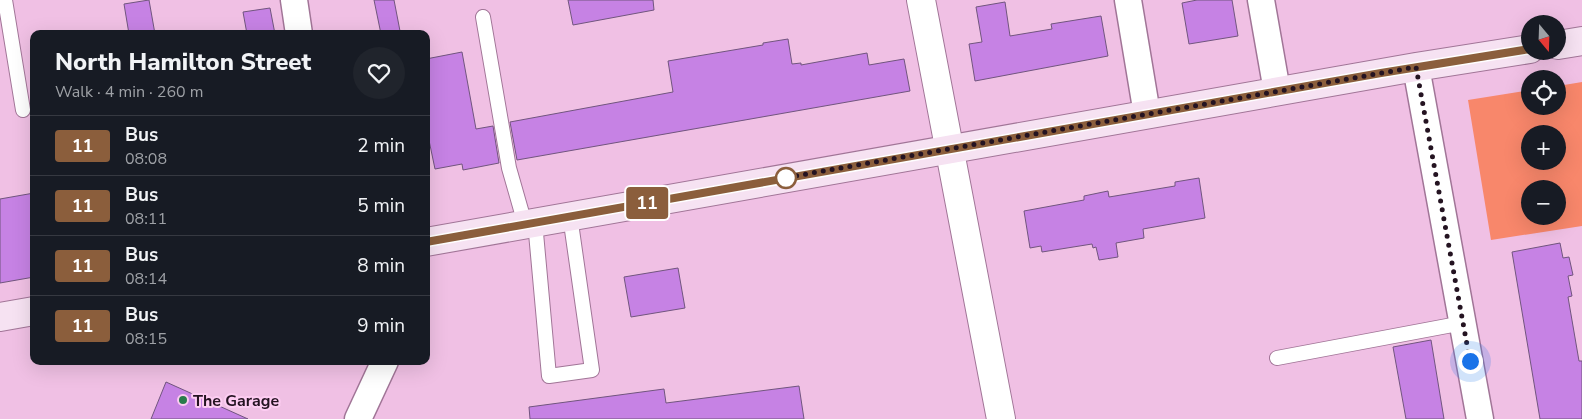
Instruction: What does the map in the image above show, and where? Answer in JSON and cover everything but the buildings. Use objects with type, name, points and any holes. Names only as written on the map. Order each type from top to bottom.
[{"type":"main road","points":[[1566,44],[1582,41]]},
{"type":"main road","points":[[430,241],[1277,91],[1521,50]]},
{"type":"main road","points":[[0,316],[30,312]]},
{"type":"street","points":[[294,0],[298,30]]},
{"type":"street","points":[[922,0],[1000,419]]},
{"type":"street","points":[[1128,0],[1147,114]]},
{"type":"street","points":[[1261,0],[1277,91]]},
{"type":"street","points":[[1416,67],[1480,419]]},
{"type":"street","points":[[358,419],[383,365]]},
{"type":"lane","points":[[4,0],[23,110]]},
{"type":"lane","points":[[483,18],[509,168],[530,223],[549,376],[592,370],[570,216]]},
{"type":"lane","points":[[1277,358],[1463,323]]},
{"type":"shaded area","points":[[1582,82],[1582,226],[1491,240],[1468,100],[1521,91],[1521,115],[1566,115],[1566,85]]},
{"type":"bus line","name":"11","points":[[430,241],[1381,73],[1521,50]]},
{"type":"place","name":"The Garage","points":[[183,400]]},
{"type":"route","points":[[786,178],[778,179],[1416,67],[1470,361]]}]
